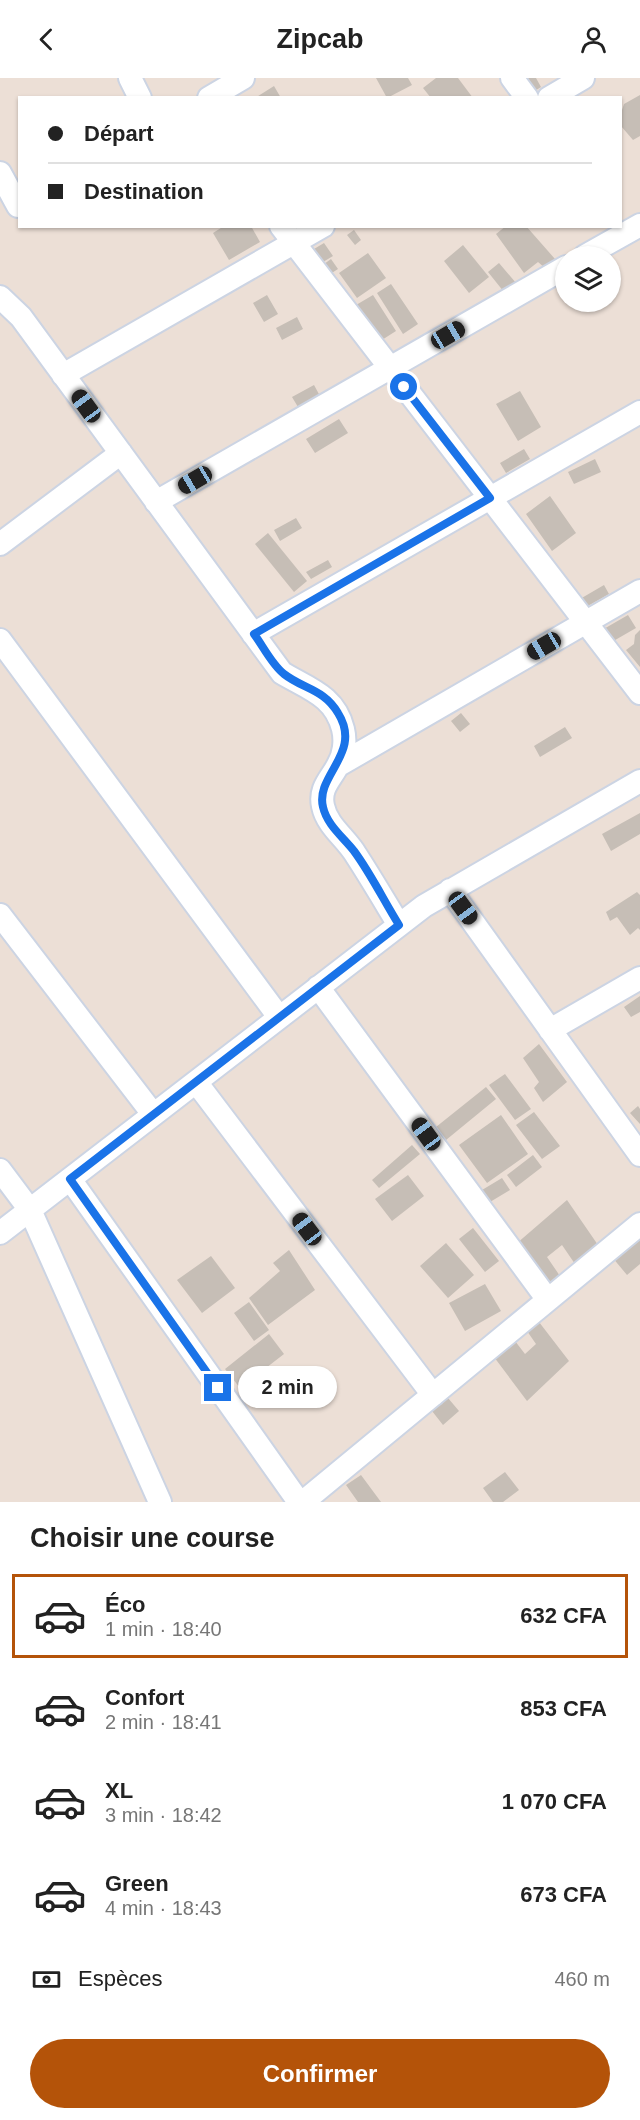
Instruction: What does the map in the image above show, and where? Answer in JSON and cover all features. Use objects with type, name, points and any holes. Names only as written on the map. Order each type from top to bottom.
[{"type":"street","points":[[130,78],[139,96]]},
{"type":"street","points":[[212,96],[243,78]]},
{"type":"street","points":[[512,78],[526,96]]},
{"type":"street","points":[[552,96],[583,78]]},
{"type":"street","points":[[0,173],[13,209]]},
{"type":"street","points":[[63,375],[287,235],[315,228]]},
{"type":"street","points":[[605,246],[632,232]]},
{"type":"street","points":[[287,235],[640,693]]},
{"type":"street","points":[[156,502],[555,273]]},
{"type":"street","points":[[0,297],[21,317],[282,673],[310,686],[327,699],[339,715],[345,736],[339,765],[323,790],[322,804],[327,818],[355,852],[399,925]]},
{"type":"street","points":[[254,634],[640,412]]},
{"type":"street","points":[[0,544],[121,453]]},
{"type":"street","points":[[339,765],[640,591]]},
{"type":"street","points":[[0,640],[279,1017]]},
{"type":"street","points":[[0,1233],[399,925],[450,890],[640,781]]},
{"type":"street","points":[[450,890],[639,1152]]},
{"type":"street","points":[[0,915],[153,1114]]},
{"type":"street","points":[[550,1030],[640,978]]},
{"type":"street","points":[[318,987],[548,1300]]},
{"type":"street","points":[[196,1082],[433,1395]]},
{"type":"street","points":[[0,1170],[30,1210],[160,1502]]},
{"type":"street","points":[[70,1179],[301,1502],[640,1224]]},
{"type":"building","points":[[376,78],[408,78],[412,85],[391,96],[386,96]]},
{"type":"building","points":[[436,78],[458,78],[472,96],[429,96],[423,88]]},
{"type":"building","points":[[529,78],[536,78],[541,87],[530,94],[522,82]]},
{"type":"building","points":[[274,86],[280,96],[258,96]]},
{"type":"building","points":[[640,95],[640,136],[633,140],[622,127],[624,104]]},
{"type":"building","points":[[221,228],[252,228],[260,242],[229,260],[213,233]]},
{"type":"building","points":[[504,228],[528,228],[555,259],[545,268],[538,262],[524,273],[496,234]]},
{"type":"building","points":[[354,230],[361,240],[355,245],[347,235]]},
{"type":"building","points":[[324,243],[333,256],[318,265],[309,252]]},
{"type":"building","points":[[463,245],[489,277],[469,293],[444,261]]},
{"type":"building","points":[[368,253],[386,278],[357,298],[339,273]]},
{"type":"building","points":[[331,259],[338,269],[327,276],[320,267]]},
{"type":"building","points":[[499,263],[516,283],[504,292],[488,272]]},
{"type":"building","points":[[391,284],[418,324],[403,334],[377,293]]},
{"type":"building","points":[[267,295],[278,314],[264,322],[253,303]]},
{"type":"building","points":[[373,295],[396,331],[374,345],[351,308]]},
{"type":"building","points":[[297,317],[303,329],[282,340],[276,328]]},
{"type":"building","points":[[314,385],[320,396],[298,407],[292,397]]},
{"type":"building","points":[[520,391],[541,427],[518,441],[496,404]]},
{"type":"building","points":[[339,419],[348,433],[315,453],[306,439]]},
{"type":"building","points":[[524,449],[530,459],[506,473],[500,463]]},
{"type":"building","points":[[595,459],[601,472],[574,484],[568,472]]},
{"type":"building","points":[[550,496],[576,533],[552,551],[526,514]]},
{"type":"building","points":[[296,518],[302,528],[280,541],[274,530]]},
{"type":"building","points":[[268,533],[307,581],[294,592],[255,544]]},
{"type":"building","points":[[328,560],[332,567],[311,579],[306,572]]},
{"type":"building","points":[[604,585],[609,594],[584,608],[580,599]]},
{"type":"building","points":[[628,615],[636,628],[610,643],[602,630]]},
{"type":"building","points":[[640,630],[640,667],[626,650],[634,644],[635,635]]},
{"type":"building","points":[[461,713],[470,724],[460,732],[451,721]]},
{"type":"building","points":[[565,727],[572,738],[540,757],[534,746]]},
{"type":"building","points":[[640,813],[640,834],[611,851],[602,834]]},
{"type":"building","points":[[637,892],[640,895],[640,930],[638,928],[630,935],[617,917],[610,921],[606,912]]},
{"type":"building","points":[[640,996],[640,1012],[631,1017],[624,1007]]},
{"type":"building","points":[[539,1044],[567,1082],[543,1102],[534,1088],[539,1082],[523,1058]]},
{"type":"building","points":[[505,1074],[531,1109],[515,1120],[489,1085]]},
{"type":"building","points":[[486,1087],[496,1099],[446,1140],[436,1127]]},
{"type":"building","points":[[638,1106],[640,1109],[640,1124],[630,1113]]},
{"type":"building","points":[[534,1112],[560,1146],[542,1159],[516,1125]]},
{"type":"building","points":[[501,1115],[528,1154],[487,1183],[459,1145]]},
{"type":"building","points":[[412,1145],[420,1154],[379,1188],[372,1180]]},
{"type":"building","points":[[533,1155],[542,1167],[516,1187],[507,1175]]},
{"type":"building","points":[[408,1175],[424,1196],[392,1221],[375,1199]]},
{"type":"building","points":[[502,1178],[510,1190],[490,1202],[482,1190]]},
{"type":"building","points":[[567,1200],[598,1245],[575,1264],[562,1245],[547,1257],[560,1276],[547,1286],[516,1244]]},
{"type":"building","points":[[473,1228],[499,1261],[485,1272],[459,1239]]},
{"type":"building","points":[[640,1234],[640,1264],[627,1275],[612,1257]]},
{"type":"building","points":[[446,1243],[474,1275],[448,1298],[420,1266]]},
{"type":"building","points":[[289,1250],[315,1290],[268,1325],[249,1298],[280,1271],[273,1263]]},
{"type":"building","points":[[211,1256],[235,1288],[202,1313],[177,1280]]},
{"type":"building","points":[[485,1284],[501,1311],[465,1331],[449,1303]]},
{"type":"building","points":[[249,1302],[269,1330],[254,1341],[234,1313]]},
{"type":"building","points":[[539,1322],[569,1361],[527,1401],[494,1357],[515,1341],[525,1354],[536,1344],[527,1331]]},
{"type":"building","points":[[269,1334],[284,1354],[240,1388],[225,1369]]},
{"type":"building","points":[[448,1398],[459,1411],[443,1425],[432,1411]]},
{"type":"building","points":[[505,1472],[519,1490],[503,1502],[493,1502],[483,1488]]},
{"type":"building","points":[[361,1475],[381,1502],[358,1502],[346,1485]]},
{"type":"route","points":[[218,1388],[70,1179],[399,925],[355,852],[327,818],[322,804],[323,790],[339,765],[344,751],[345,736],[339,715],[327,699],[310,686],[282,673],[254,634],[490,498],[404,387]]}]
